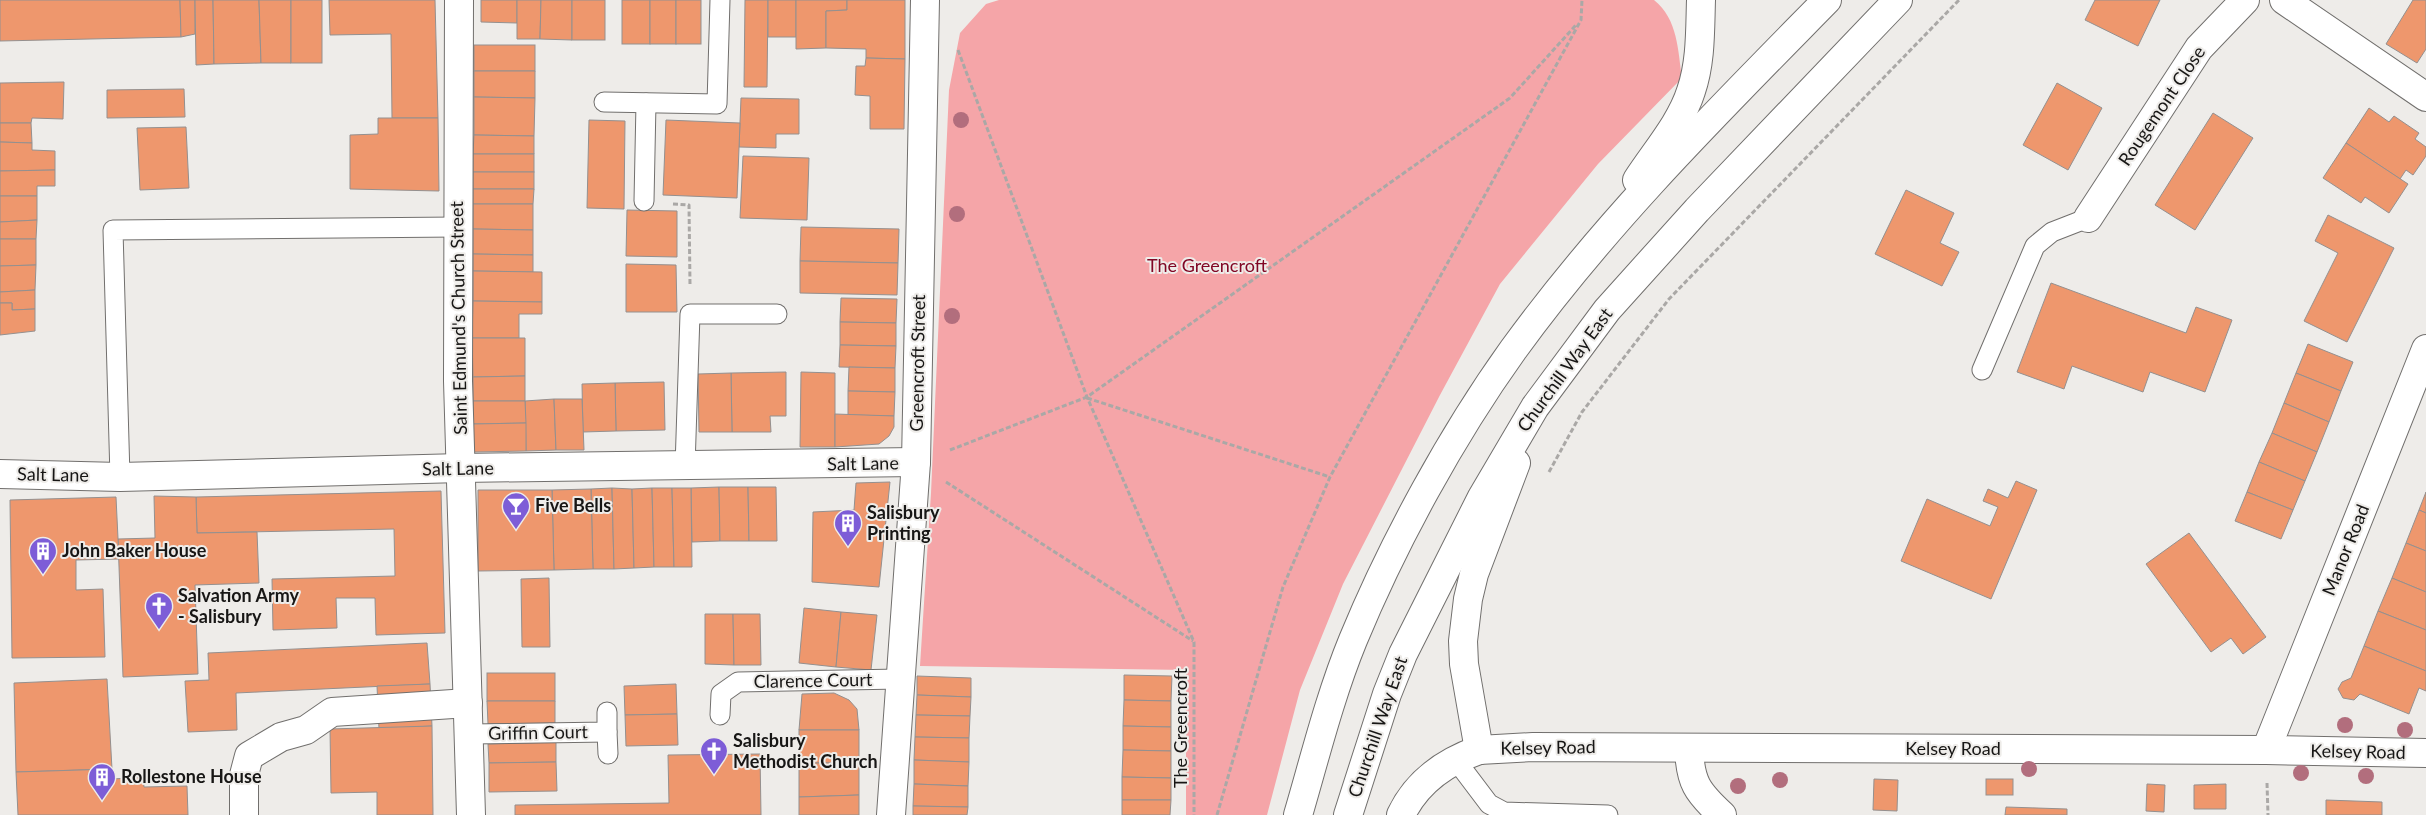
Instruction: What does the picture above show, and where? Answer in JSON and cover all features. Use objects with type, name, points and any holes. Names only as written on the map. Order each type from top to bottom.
[{"type":"main road","name":"Saint Edmund's Church Street","points":[[458,0],[458,381],[471,815]]},
{"type":"main road","name":"Greencroft Street","points":[[891,815],[916,462],[925,0]]},
{"type":"main road","points":[[1298,815],[1333,694],[1352,642],[1374,593],[1408,527],[1483,394],[1514,350],[1596,244],[1682,112],[1691,92],[1699,47],[1701,0]]},
{"type":"main road","points":[[1596,244],[1662,172],[1827,0]]},
{"type":"main road","name":"Churchill Way East","points":[[1348,815],[1402,654],[1482,497],[1535,407],[1606,310],[1697,210],[1898,0]]},
{"type":"main road","name":"Rougemont Close","points":[[2088,218],[2199,48],[2245,0]]},
{"type":"main road","points":[[2284,0],[2426,97]]},
{"type":"main road","name":"Manor Road","points":[[2266,750],[2426,349]]},
{"type":"main road","points":[[1401,815],[1414,792],[1442,767],[1467,755],[1462,641],[1468,599],[1474,574],[1490,537],[1535,407]]},
{"type":"main road","name":"Salt Lane","points":[[0,474],[120,476],[461,468],[685,467],[916,462]]},
{"type":"main road","points":[[244,815],[244,775],[250,756],[281,737],[306,730],[332,712],[468,703]]},
{"type":"main road","name":"Kelsey Road","points":[[1467,755],[1533,747],[2266,750],[2426,753]]},
{"type":"main road","points":[[1689,748],[1690,772],[1704,798],[1722,815]]},
{"type":"lane","points":[[604,102],[717,104],[720,0]]},
{"type":"lane","points":[[644,201],[646,103]]},
{"type":"lane","points":[[1982,370],[2035,246],[2052,232],[2088,218]]},
{"type":"lane","points":[[120,476],[113,230],[458,227]]},
{"type":"lane","points":[[685,467],[690,314],[778,314]]},
{"type":"lane","name":"Clarence Court","points":[[720,715],[721,694],[738,682],[900,679]]},
{"type":"lane","name":"Griffin Court","points":[[606,712],[608,754]]},
{"type":"lane","name":"Griffin Court","points":[[469,734],[607,732]]},
{"type":"lane","points":[[1467,755],[1489,804],[1504,812],[1608,815]]},
{"type":"path","points":[[1217,815],[1283,587],[1330,477],[1581,20],[1582,0]]},
{"type":"path","points":[[1582,412],[1669,299],[1959,0]]},
{"type":"path","points":[[916,462],[1087,398],[1510,98],[1581,20]]},
{"type":"path","points":[[957,46],[1087,398],[1194,642]]},
{"type":"path","points":[[689,205],[690,314]]},
{"type":"path","points":[[1087,398],[1330,477]]},
{"type":"path","points":[[916,462],[1194,642]]},
{"type":"path","name":"The Greencroft","points":[[1194,642],[1194,815]]},
{"type":"green space","name":"The Greencroft","points":[[999,0],[1654,0],[1668,16],[1676,36],[1682,78],[1598,164],[1500,284],[1440,395],[1343,584],[1300,690],[1267,815],[1186,815],[1186,670],[920,666],[931,493],[949,90],[960,33],[986,4]]},
{"type":"building","points":[[0,0],[180,0],[181,37],[0,41]]},
{"type":"building","points":[[180,0],[195,0],[195,34],[181,37]]},
{"type":"building","points":[[195,0],[213,0],[214,64],[196,65]]},
{"type":"building","points":[[213,0],[259,0],[261,63],[214,64]]},
{"type":"building","points":[[259,0],[291,0],[291,63],[261,63]]},
{"type":"building","points":[[291,0],[322,0],[322,63],[291,63]]},
{"type":"building","points":[[329,0],[435,0],[438,118],[392,118],[391,34],[330,35]]},
{"type":"building","points":[[481,0],[517,0],[517,23],[481,22]]},
{"type":"building","points":[[517,0],[541,0],[540,39],[517,39]]},
{"type":"building","points":[[541,0],[572,0],[572,40],[540,39]]},
{"type":"building","points":[[572,0],[605,0],[605,40],[572,40]]},
{"type":"building","points":[[622,0],[650,0],[650,44],[622,44]]},
{"type":"building","points":[[650,0],[676,0],[676,44],[650,44]]},
{"type":"building","points":[[676,0],[701,0],[701,44],[676,44]]},
{"type":"building","points":[[745,0],[768,0],[767,87],[744,87]]},
{"type":"building","points":[[768,0],[796,0],[796,37],[768,37]]},
{"type":"building","points":[[796,0],[847,0],[847,10],[826,11],[826,48],[796,49]]},
{"type":"building","points":[[847,0],[905,0],[905,59],[866,58],[866,49],[826,48],[826,11],[847,10]]},
{"type":"building","points":[[2095,0],[2160,0],[2138,46],[2085,20]]},
{"type":"building","points":[[2413,0],[2426,0],[2426,49],[2417,63],[2386,44]]},
{"type":"building","points":[[474,45],[535,45],[535,71],[474,71]]},
{"type":"building","points":[[866,58],[905,59],[904,129],[870,129],[870,96],[855,95],[856,66],[865,66]]},
{"type":"building","points":[[474,71],[535,71],[535,98],[474,97]]},
{"type":"building","points":[[64,82],[63,119],[32,118],[31,123],[0,123],[0,83]]},
{"type":"building","points":[[2057,83],[2102,108],[2068,170],[2023,145]]},
{"type":"building","points":[[184,89],[185,117],[107,118],[107,90]]},
{"type":"building","points":[[474,97],[535,98],[534,136],[474,135]]},
{"type":"building","points":[[741,98],[799,99],[799,134],[776,134],[776,148],[739,147]]},
{"type":"building","points":[[2369,108],[2389,122],[2394,116],[2419,133],[2415,139],[2426,147],[2426,156],[2413,175],[2406,170],[2400,179],[2346,143]]},
{"type":"building","points":[[2213,113],[2253,138],[2195,230],[2155,205]]},
{"type":"building","points":[[378,118],[438,118],[439,191],[350,189],[350,135],[378,134]]},
{"type":"building","points":[[589,120],[625,121],[624,209],[587,208]]},
{"type":"building","points":[[666,120],[740,123],[737,198],[663,195]]},
{"type":"building","points":[[0,123],[31,123],[32,143],[0,142]]},
{"type":"building","points":[[186,127],[189,188],[140,190],[137,128]]},
{"type":"building","points":[[474,135],[534,136],[534,154],[473,154]]},
{"type":"building","points":[[0,142],[32,143],[32,150],[55,151],[55,170],[0,171]]},
{"type":"building","points":[[2346,143],[2408,184],[2389,213],[2365,197],[2361,203],[2323,178]]},
{"type":"building","points":[[473,154],[534,154],[534,172],[473,172]]},
{"type":"building","points":[[743,156],[809,158],[807,220],[740,218]]},
{"type":"building","points":[[55,170],[55,186],[37,186],[37,196],[0,196],[0,171]]},
{"type":"building","points":[[473,172],[534,172],[534,189],[473,189]]},
{"type":"building","points":[[473,189],[534,189],[533,204],[473,204]]},
{"type":"building","points":[[1906,190],[1954,213],[1940,243],[1959,252],[1942,286],[1875,254]]},
{"type":"building","points":[[0,196],[37,196],[37,220],[0,222]]},
{"type":"building","points":[[473,204],[533,204],[533,230],[473,229]]},
{"type":"building","points":[[627,210],[677,211],[677,257],[626,256]]},
{"type":"building","points":[[2328,215],[2394,248],[2347,342],[2304,321],[2338,253],[2315,241]]},
{"type":"building","points":[[37,220],[36,239],[0,239],[0,222]]},
{"type":"building","points":[[801,227],[899,229],[898,263],[800,261]]},
{"type":"building","points":[[473,229],[533,230],[533,255],[473,254]]},
{"type":"building","points":[[0,239],[36,239],[36,265],[0,266]]},
{"type":"building","points":[[473,254],[533,255],[533,272],[473,271]]},
{"type":"building","points":[[800,261],[898,263],[897,295],[800,293]]},
{"type":"building","points":[[626,264],[676,265],[677,312],[626,312]]},
{"type":"building","points":[[36,265],[35,290],[0,292],[0,266]]},
{"type":"building","points":[[473,271],[542,272],[542,302],[473,301]]},
{"type":"building","points":[[2051,283],[2186,333],[2196,307],[2232,320],[2205,392],[2150,372],[2143,392],[2072,366],[2064,389],[2017,372]]},
{"type":"building","points":[[35,290],[35,309],[12,310],[12,303],[0,303],[0,292]]},
{"type":"building","points":[[841,298],[897,299],[896,323],[840,322]]},
{"type":"building","points":[[473,301],[542,302],[542,314],[519,314],[519,338],[472,338]]},
{"type":"building","points":[[0,303],[12,303],[12,310],[35,309],[35,331],[0,335]]},
{"type":"building","points":[[840,322],[896,323],[896,346],[840,345]]},
{"type":"building","points":[[472,338],[525,338],[525,376],[473,377]]},
{"type":"building","points":[[2308,344],[2353,362],[2341,391],[2296,373]]},
{"type":"building","points":[[840,345],[896,346],[895,368],[839,367]]},
{"type":"building","points":[[849,367],[895,368],[895,392],[848,391]]},
{"type":"building","points":[[786,372],[786,416],[770,416],[771,432],[732,432],[731,373]]},
{"type":"building","points":[[801,372],[835,373],[835,447],[800,447]]},
{"type":"building","points":[[731,373],[732,432],[699,432],[698,374]]},
{"type":"building","points":[[2296,373],[2341,391],[2329,422],[2284,403]]},
{"type":"building","points":[[525,376],[525,401],[473,401],[473,377]]},
{"type":"building","points":[[664,382],[665,430],[616,431],[615,383]]},
{"type":"building","points":[[615,383],[616,431],[583,432],[582,384]]},
{"type":"building","points":[[848,391],[895,392],[894,416],[848,415]]},
{"type":"building","points":[[554,399],[556,450],[526,451],[525,401]]},
{"type":"building","points":[[554,399],[582,399],[584,450],[556,450]]},
{"type":"building","points":[[473,401],[525,401],[526,423],[473,424]]},
{"type":"building","points":[[2284,403],[2329,422],[2317,452],[2272,433]]},
{"type":"building","points":[[835,414],[894,416],[894,427],[889,436],[879,444],[835,447]]},
{"type":"building","points":[[526,423],[526,451],[474,452],[473,424]]},
{"type":"building","points":[[2272,433],[2317,452],[2305,481],[2259,462]]},
{"type":"building","points":[[2259,462],[2305,481],[2293,510],[2247,492]]},
{"type":"building","points":[[2016,481],[2037,490],[1991,599],[1901,561],[1927,499],[1990,526],[1998,507],[1983,501],[1988,489],[2008,498]]},
{"type":"building","name":"Salisbury Printing","points":[[890,482],[879,587],[812,582],[813,512],[854,510],[856,483]]},
{"type":"building","points":[[719,487],[720,541],[692,542],[691,488]]},
{"type":"building","points":[[719,487],[748,487],[749,541],[720,541]]},
{"type":"building","points":[[748,487],[776,487],[777,541],[749,541]]},
{"type":"building","points":[[612,488],[614,569],[593,569],[591,489]]},
{"type":"building","points":[[612,488],[632,489],[634,568],[614,569]]},
{"type":"building","points":[[652,488],[654,567],[634,568],[632,489]]},
{"type":"building","points":[[652,488],[672,488],[674,567],[654,567]]},
{"type":"building","points":[[672,488],[691,488],[692,567],[674,567]]},
{"type":"building","points":[[591,489],[593,569],[554,570],[552,490]]},
{"type":"building","name":"Five Bells","points":[[478,490],[552,490],[554,570],[478,571]]},
{"type":"building","points":[[441,491],[445,633],[376,635],[375,598],[336,598],[337,628],[273,630],[272,579],[395,576],[394,529],[197,533],[196,497]]},
{"type":"building","points":[[2247,492],[2293,510],[2281,539],[2235,521]]},
{"type":"building","points":[[2426,492],[2426,513],[2419,510]]},
{"type":"building","name":"Salvation Army - Salisbury","points":[[154,496],[196,497],[197,533],[257,532],[259,583],[195,585],[198,674],[123,677],[118,539],[155,538]]},
{"type":"building","name":"John Baker House","points":[[116,497],[119,559],[76,560],[76,590],[103,589],[105,657],[12,658],[10,500]]},
{"type":"building","points":[[2419,510],[2426,513],[2426,551],[2406,543]]},
{"type":"building","points":[[2189,533],[2266,637],[2243,654],[2231,638],[2211,652],[2146,564]]},
{"type":"building","points":[[2406,543],[2426,551],[2426,592],[2392,578]]},
{"type":"building","points":[[549,578],[550,647],[522,647],[521,579]]},
{"type":"building","points":[[2392,578],[2426,592],[2426,630],[2378,611]]},
{"type":"building","points":[[804,608],[841,612],[836,667],[799,663]]},
{"type":"building","points":[[2378,611],[2426,630],[2426,671],[2364,646]]},
{"type":"building","points":[[841,612],[877,615],[871,670],[836,667]]},
{"type":"building","points":[[705,614],[733,614],[734,665],[705,664]]},
{"type":"building","points":[[733,614],[760,614],[761,665],[734,665]]},
{"type":"building","points":[[427,643],[430,684],[236,693],[237,730],[188,732],[185,681],[209,680],[208,653]]},
{"type":"building","points":[[2364,646],[2426,671],[2426,691],[2419,688],[2409,714],[2360,694],[2354,700],[2343,698],[2338,689],[2342,682],[2351,678]]},
{"type":"building","points":[[487,673],[555,673],[555,701],[487,701]]},
{"type":"building","points":[[1124,675],[1172,676],[1171,701],[1124,700]]},
{"type":"building","points":[[917,676],[971,678],[971,697],[917,695]]},
{"type":"building","points":[[107,679],[112,769],[16,772],[14,683]]},
{"type":"building","points":[[430,684],[432,726],[379,729],[377,686]]},
{"type":"building","points":[[676,684],[677,714],[625,715],[624,686]]},
{"type":"building","points":[[834,693],[849,700],[857,709],[859,730],[799,730],[802,694]]},
{"type":"building","points":[[917,695],[971,697],[970,716],[916,715]]},
{"type":"building","points":[[1124,700],[1171,701],[1171,727],[1123,726]]},
{"type":"building","points":[[487,701],[555,701],[555,723],[488,724]]},
{"type":"building","points":[[677,714],[678,745],[626,746],[625,715]]},
{"type":"building","points":[[916,715],[970,716],[969,738],[915,737]]},
{"type":"building","points":[[432,726],[433,815],[377,815],[377,792],[331,793],[330,729]]},
{"type":"building","points":[[1123,726],[1171,727],[1171,751],[1123,750]]},
{"type":"building","points":[[799,730],[859,730],[859,763],[799,763]]},
{"type":"building","points":[[915,737],[969,738],[969,762],[914,760]]},
{"type":"building","points":[[556,742],[556,762],[489,763],[488,744]]},
{"type":"building","points":[[1123,750],[1171,751],[1171,778],[1122,777]]},
{"type":"building","name":"Salisbury Methodist Church","points":[[760,754],[761,815],[515,815],[515,805],[669,803],[668,755]]},
{"type":"building","points":[[914,760],[969,762],[968,786],[914,784]]},
{"type":"building","points":[[556,762],[557,791],[489,792],[489,763]]},
{"type":"building","points":[[799,763],[859,763],[859,795],[799,797]]},
{"type":"building","name":"Rollestone House","points":[[112,769],[113,779],[143,777],[144,787],[187,786],[188,815],[18,815],[16,772]]},
{"type":"building","points":[[1122,777],[1171,778],[1171,800],[1122,800]]},
{"type":"building","points":[[1874,779],[1898,780],[1897,811],[1873,810]]},
{"type":"building","points":[[1986,779],[2013,779],[2013,795],[1986,795]]},
{"type":"building","points":[[914,784],[968,786],[968,807],[913,806]]},
{"type":"building","points":[[2147,784],[2165,785],[2164,812],[2146,811]]},
{"type":"building","points":[[2226,784],[2226,809],[2194,809],[2194,785]]},
{"type":"building","points":[[859,795],[859,815],[799,815],[799,797]]},
{"type":"building","points":[[1122,800],[1171,800],[1170,815],[1122,815]]},
{"type":"building","points":[[2326,800],[2382,802],[2382,815],[2326,815]]},
{"type":"building","points":[[913,806],[968,807],[967,815],[913,815]]},
{"type":"building","points":[[2006,807],[2067,809],[2067,815],[2005,815]]},
{"type":"place","name":"Five Bells","points":[[516,530]]},
{"type":"place","name":"Salisbury Printing","points":[[848,547]]},
{"type":"place","name":"John Baker House","points":[[43,575]]},
{"type":"place","name":"Salvation Army - Salisbury","points":[[159,630]]},
{"type":"place","name":"Salisbury Methodist Church","points":[[714,775]]},
{"type":"place","name":"Rollestone House","points":[[102,801]]}]
